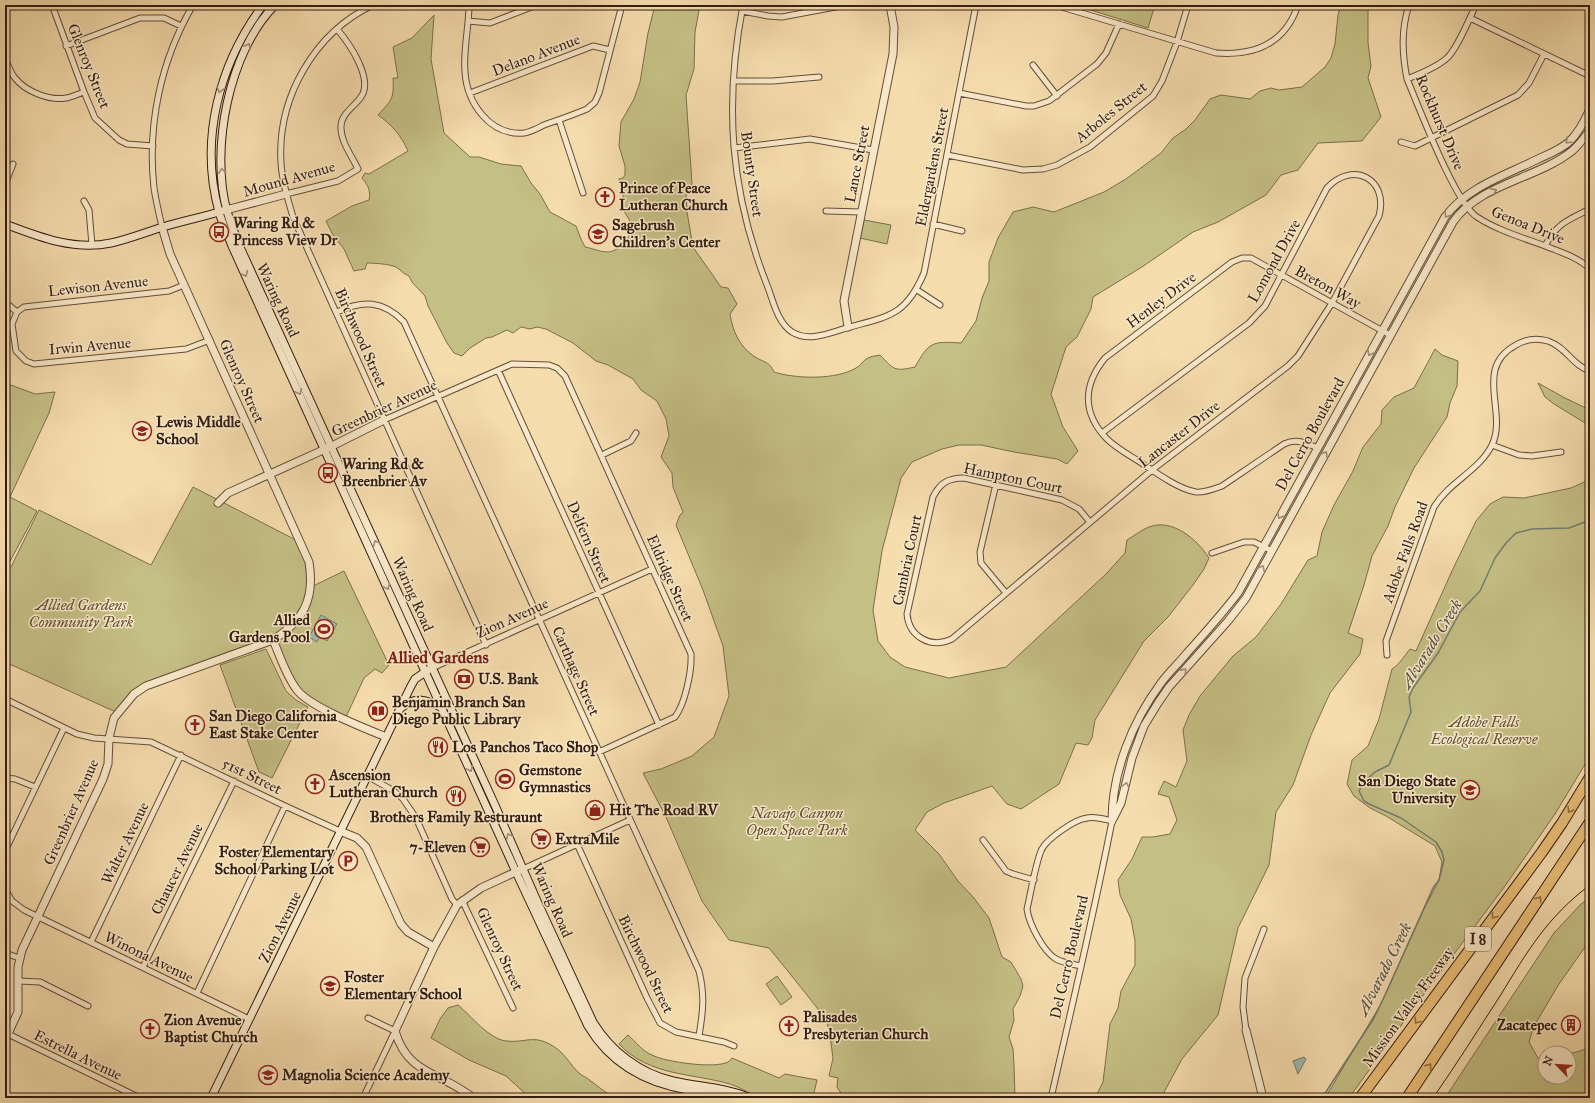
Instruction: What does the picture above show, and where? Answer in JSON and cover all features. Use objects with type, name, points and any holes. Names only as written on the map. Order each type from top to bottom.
[{"type":"highway","name":"Mission Valley Freeway","points":[[1360,1098],[1542,852],[1562,823],[1590,777]]},
{"type":"highway","name":"I 8","points":[[1407,1098],[1590,822]]},
{"type":"street","name":"Glenroy Street","points":[[52,5],[66,46],[95,118],[119,140],[128,144],[153,146],[154,188],[162,227],[170,254],[309,562],[311,575],[309,599],[301,615],[288,630],[273,640]]},
{"type":"street","points":[[153,146],[154,118],[166,64],[181,26],[193,5]]},
{"type":"street","points":[[262,5],[269,11]]},
{"type":"street","name":"Waring Road","points":[[262,5],[235,49],[223,78],[216,103],[212,158],[214,183],[223,211],[328,448],[429,670],[593,1022],[601,1035],[628,1061],[662,1078],[734,1091],[750,1098]]},
{"type":"street","name":"Waring Road","points":[[223,211],[220,159],[226,105],[233,80],[255,31],[275,5]]},
{"type":"street","name":"Birchwood Street","points":[[373,5],[354,16],[337,29],[323,43],[307,63],[295,85],[283,124],[281,144],[282,174],[293,216],[486,645]]},
{"type":"street","points":[[469,5],[464,70],[466,82],[480,114],[493,126],[500,130],[513,133],[525,132],[559,120],[587,109],[595,102],[599,93],[622,5]]},
{"type":"street","points":[[468,21],[484,24],[490,23],[538,5]]},
{"type":"street","points":[[742,8],[768,16],[782,17],[823,7],[846,5]]},
{"type":"street","name":"Lance Street","points":[[848,327],[844,301],[893,54],[894,27],[890,5]]},
{"type":"street","name":"Eldergardens Street","points":[[780,318],[792,332],[811,338],[884,317],[903,307],[917,290],[924,273],[976,5]]},
{"type":"street","points":[[1055,5],[1216,53],[1234,54],[1254,51],[1269,44],[1283,32],[1298,5]]},
{"type":"street","name":"Arboles Street","points":[[947,155],[1023,170],[1043,170],[1057,165],[1090,147],[1153,96],[1162,81],[1177,42],[1188,5]]},
{"type":"street","name":"Rockhurst Drive","points":[[1409,5],[1405,17],[1403,38],[1403,58],[1407,79],[1432,138],[1461,199]]},
{"type":"street","points":[[1407,79],[1440,64],[1447,59],[1453,51],[1476,5]]},
{"type":"street","name":"Bounty Street","points":[[742,8],[735,51],[732,130],[738,181],[744,214],[754,251],[780,318]]},
{"type":"street","points":[[66,46],[140,18],[159,17],[181,26]]},
{"type":"street","points":[[1470,18],[1590,76]]},
{"type":"street","points":[[959,93],[1026,106],[1034,106],[1049,101],[1097,64],[1106,53],[1119,24]]},
{"type":"street","name":"Mound Avenue","points":[[5,224],[37,236],[59,242],[92,245],[109,244],[126,240],[162,227],[338,181],[358,169],[342,136],[340,126],[345,115],[363,94],[365,81],[354,52],[337,29]]},
{"type":"street","name":"Delano Avenue","points":[[470,93],[593,46],[610,50]]},
{"type":"street","points":[[1402,142],[1415,146],[1518,95],[1529,83],[1544,54]]},
{"type":"street","points":[[5,58],[15,78],[25,87],[36,93],[54,98],[66,98],[84,92]]},
{"type":"street","points":[[1033,66],[1057,96]]},
{"type":"street","points":[[734,81],[773,81],[819,77]]},
{"type":"street","name":"Del Cerro Boulevard","points":[[1051,1098],[1112,821],[1112,801],[1123,756],[1136,722],[1162,682],[1221,616],[1238,593],[1445,217],[1453,206],[1472,191],[1553,153],[1567,144],[1582,125],[1590,109]]},
{"type":"street","points":[[559,120],[584,193]]},
{"type":"street","name":"Del Cerro Boulevard","points":[[1112,821],[1121,803],[1132,758],[1144,726],[1169,687],[1228,621],[1246,598],[1453,222],[1466,206],[1477,199],[1557,160],[1578,146],[1590,130]]},
{"type":"street","points":[[734,148],[810,139],[873,150]]},
{"type":"street","points":[[5,184],[14,164]]},
{"type":"street","name":"Lomond Drive","points":[[1102,433],[1249,323],[1265,306],[1328,188],[1334,180],[1351,174],[1368,178],[1380,194],[1381,207],[1379,216]]},
{"type":"street","name":"Genoa Drive","points":[[1461,199],[1475,217],[1491,225],[1568,254],[1585,264],[1590,269]]},
{"type":"street","points":[[84,200],[89,210],[92,245]]},
{"type":"street","points":[[1545,246],[1552,233],[1564,222],[1590,209]]},
{"type":"street","points":[[826,211],[861,212]]},
{"type":"street","name":"Lancaster Drive","points":[[952,639],[1089,521],[1152,470],[1288,366],[1298,356],[1332,303],[1379,216]]},
{"type":"street","points":[[933,224],[962,231]]},
{"type":"street","name":"Breton Way","points":[[1232,262],[1242,258],[1251,258],[1390,335]]},
{"type":"street","name":"Henley Drive","points":[[1232,262],[1105,358],[1096,369],[1090,383],[1088,394],[1090,410],[1096,425],[1108,440],[1152,470],[1179,486],[1195,492],[1222,486],[1290,441],[1299,440],[1318,448]]},
{"type":"street","name":"Lewison Avenue","points":[[17,312],[30,305],[169,291],[184,285]]},
{"type":"street","points":[[917,290],[940,305]]},
{"type":"street","points":[[5,302],[17,312]]},
{"type":"street","name":"Carthage Street","points":[[337,312],[352,305],[368,303],[380,305],[388,309],[404,322],[699,971],[703,988],[704,1002],[699,1036]]},
{"type":"street","name":"Irwin Avenue","points":[[17,312],[12,324],[16,351],[26,361],[34,364],[186,349],[210,340]]},
{"type":"street","name":"Adobe Falls Road","points":[[1387,655],[1386,640],[1434,507],[1446,490],[1480,462],[1492,445],[1496,431],[1493,376],[1496,366],[1502,356],[1509,348],[1523,341],[1538,339],[1548,341],[1562,348],[1578,365],[1590,371]]},
{"type":"street","name":"Greenbrier Avenue","points":[[218,503],[228,493],[328,448],[384,420],[438,398],[506,366],[517,364],[549,365],[557,368],[565,376]]},
{"type":"street","name":"Delfern Street","points":[[498,370],[659,725]]},
{"type":"street","name":"Eldridge Street","points":[[565,376],[691,654],[687,684],[680,710],[675,717],[599,752]]},
{"type":"street","points":[[602,455],[631,441],[636,433]]},
{"type":"street","points":[[1492,445],[1519,455],[1532,456],[1561,452]]},
{"type":"street","name":"Hampton Court","points":[[933,497],[938,487],[944,482],[954,478],[964,478],[1062,500],[1079,509],[1089,521]]},
{"type":"street","points":[[996,484],[980,552],[981,563],[1006,593]]},
{"type":"street","name":"Cambria Court","points":[[933,497],[907,618],[913,631],[923,640],[940,643],[952,639]]},
{"type":"street","points":[[1212,553],[1244,542],[1254,542],[1272,551]]},
{"type":"street","name":"Zion Avenue","points":[[211,1098],[415,679],[429,670],[652,569]]},
{"type":"street","points":[[273,640],[291,682],[302,696],[333,713],[386,737]]},
{"type":"street","name":"Greenbrier Avenue","points":[[6,1036],[18,1012],[20,958],[37,917],[103,779],[109,756],[109,738],[114,718],[134,694],[146,686],[273,640]]},
{"type":"street","name":"Waring Road","points":[[429,670],[442,709],[516,872],[588,1026],[596,1039],[624,1066],[659,1083],[670,1087],[734,1098]]},
{"type":"street","name":"51st Street","points":[[5,699],[77,734],[94,738],[151,742],[285,806],[357,838],[366,847],[401,924],[408,932],[434,947]]},
{"type":"street","points":[[400,709],[408,702],[418,699],[431,702],[442,709]]},
{"type":"street","points":[[5,851],[64,728]]},
{"type":"street","name":"Walter Avenue","points":[[90,942],[181,755]]},
{"type":"street","name":"Glenroy Street","points":[[367,776],[394,791],[403,799],[416,818],[452,899],[459,902],[513,1008]]},
{"type":"street","points":[[5,778],[15,779],[35,787]]},
{"type":"street","name":"Chaucer Avenue","points":[[143,967],[234,781]]},
{"type":"street","points":[[197,993],[285,806]]},
{"type":"street","points":[[1080,966],[1058,960],[1047,953],[1028,918],[1027,909],[1040,852],[1046,842],[1079,820],[1101,818],[1112,821]]},
{"type":"street","points":[[363,1098],[434,947],[459,902],[481,888],[630,820]]},
{"type":"street","points":[[982,840],[1006,870],[1013,874],[1034,880]]},
{"type":"street","name":"Birchwood Street","points":[[578,844],[657,1019],[664,1026],[672,1030],[724,1042],[734,1046]]},
{"type":"street","name":"Winona Avenue","points":[[5,889],[16,904],[37,917],[249,1019]]},
{"type":"street","points":[[1263,1098],[1246,1030],[1242,1007],[1245,978],[1264,929]]},
{"type":"street","points":[[5,952],[20,958]]},
{"type":"street","points":[[18,981],[40,982],[88,1006]]},
{"type":"street","points":[[368,1018],[395,1031],[402,1049],[421,1069],[457,1085],[473,1098]]},
{"type":"street","name":"Estrella Avenue","points":[[6,1036],[140,1098]]},
{"type":"green space","name":"Navajo Canyon Open Space Park","points":[[655,5],[700,5],[695,32],[694,69],[686,95],[692,184],[686,192],[687,212],[693,247],[721,287],[728,288],[737,304],[730,314],[733,327],[741,343],[749,353],[768,364],[774,372],[793,376],[816,377],[838,375],[848,372],[858,367],[869,357],[880,355],[894,368],[902,369],[915,367],[924,352],[932,345],[944,342],[961,343],[976,321],[982,298],[989,281],[989,262],[998,238],[1013,212],[1033,207],[1054,212],[1104,192],[1126,179],[1161,153],[1173,138],[1186,129],[1195,120],[1210,99],[1221,95],[1250,99],[1260,91],[1271,88],[1279,90],[1302,87],[1325,67],[1331,58],[1335,44],[1338,15],[1341,5],[1368,5],[1368,43],[1371,66],[1368,78],[1381,117],[1362,141],[1318,143],[1298,170],[1281,175],[1266,195],[1218,222],[1193,232],[1142,267],[1093,297],[1091,309],[1077,337],[1066,347],[1051,394],[1063,427],[1078,451],[1067,464],[1057,459],[981,445],[959,445],[942,449],[912,462],[901,478],[882,551],[873,610],[878,641],[890,657],[905,667],[949,678],[1006,667],[1106,574],[1125,553],[1127,540],[1149,527],[1166,525],[1183,532],[1198,544],[1209,558],[1204,569],[1193,585],[1168,617],[1144,641],[1095,720],[1092,738],[1088,745],[1076,743],[1059,784],[1021,809],[1007,804],[992,786],[944,803],[927,812],[915,830],[939,854],[958,881],[973,897],[989,918],[1002,957],[1011,962],[1021,979],[1023,986],[1020,996],[1013,1009],[1014,1020],[1009,1037],[1013,1049],[1015,1098],[844,1098],[837,1087],[838,1078],[829,1076],[833,1058],[829,1029],[826,1021],[818,1009],[769,948],[729,940],[702,901],[666,817],[643,773],[661,769],[692,756],[714,737],[729,696],[723,646],[703,590],[676,525],[680,515],[683,512],[673,487],[672,473],[661,457],[669,436],[666,419],[657,401],[641,390],[633,379],[608,365],[596,361],[573,343],[546,329],[537,327],[530,329],[521,327],[513,333],[507,330],[492,337],[486,338],[470,348],[462,356],[454,353],[447,343],[428,306],[425,296],[412,282],[409,276],[396,267],[377,263],[367,263],[365,269],[354,271],[344,249],[333,235],[326,221],[352,206],[369,200],[370,194],[366,183],[362,178],[365,173],[369,174],[408,151],[396,131],[378,115],[391,99],[393,91],[393,78],[398,78],[393,47],[412,38],[434,15],[431,59],[444,133],[470,157],[479,157],[501,164],[521,166],[550,212],[576,226],[585,247],[607,252],[620,247],[627,239],[631,229],[631,223],[623,206],[624,185],[619,184],[619,179],[623,178],[625,175],[625,166],[619,146],[621,122],[634,99],[640,82],[648,33]]},
{"type":"green space","points":[[1075,5],[1155,5],[1148,28]]},
{"type":"green space","points":[[864,220],[891,225],[887,244],[860,238]]},
{"type":"green space","points":[[1435,349],[1442,355],[1458,361],[1457,386],[1450,403],[1447,417],[1414,468],[1395,507],[1388,526],[1372,556],[1348,633],[1363,639],[1360,654],[1330,693],[1311,735],[1293,785],[1276,812],[1269,865],[1238,928],[1218,1015],[1182,1059],[1161,1098],[1095,1098],[1103,1082],[1110,1024],[1118,1008],[1121,991],[1135,965],[1135,941],[1131,919],[1120,895],[1118,880],[1132,859],[1142,837],[1170,834],[1177,820],[1169,797],[1158,794],[1164,781],[1176,787],[1187,761],[1183,730],[1189,715],[1200,696],[1233,656],[1256,637],[1281,604],[1308,560],[1317,556],[1322,532],[1334,505],[1353,471],[1363,447],[1381,424],[1382,410],[1394,397],[1414,388]]},
{"type":"green space","points":[[5,381],[8,384],[35,394],[55,392],[49,413],[10,497],[37,511],[8,565],[5,566]]},
{"type":"green space","points":[[1538,383],[1590,410],[1590,426],[1545,397]]},
{"type":"green space","name":"Adobe Falls Ecological Reserve","points":[[1590,477],[1590,756],[1555,814],[1505,886],[1421,998],[1349,1098],[1325,1098],[1381,1004],[1424,909],[1439,880],[1442,862],[1435,846],[1370,808],[1354,796],[1347,784],[1352,760],[1368,746],[1379,719],[1392,669],[1400,662],[1410,649],[1416,651],[1476,521],[1490,504],[1503,497],[1524,498],[1571,488],[1584,482]]},
{"type":"green space","name":"Allied Gardens Community Park","points":[[193,487],[294,539],[307,557],[311,587],[344,571],[389,665],[382,673],[375,669],[364,678],[346,717],[301,694],[273,640],[146,686],[118,713],[5,662],[5,569],[11,567],[39,510],[151,565]]},
{"type":"green space","points":[[266,649],[286,691],[296,700],[308,707],[272,778],[259,772],[220,665]]},
{"type":"green space","points":[[1590,898],[1590,940],[1559,984],[1534,1026],[1529,1042],[1537,1056],[1537,1085],[1577,1085],[1577,1052],[1590,1048],[1590,1098],[1445,1098],[1554,933],[1581,904]]},
{"type":"green space","points":[[777,976],[792,997],[781,1005],[766,984]]},
{"type":"green space","points":[[458,1005],[493,1036],[506,1041],[540,1040],[553,1046],[561,1052],[580,1074],[616,1098],[530,1098],[506,1076],[469,1060],[431,1038],[440,1019],[448,1008]]},
{"type":"green space","points":[[628,1035],[642,1049],[658,1058],[690,1064],[712,1065],[728,1062],[732,1058],[779,1078],[785,1074],[817,1080],[814,1093],[822,1098],[764,1098],[730,1084],[657,1068],[631,1054],[619,1044]]},
{"type":"water","name":"Allied Gardens Pool","points":[[321,615],[337,624],[327,641],[315,634],[319,638],[317,642],[309,637]]},
{"type":"water","points":[[1304,1057],[1306,1059],[1298,1074],[1293,1061]]},
{"type":"waterway","name":"Alvarado Creek","points":[[1322,1098],[1374,1018],[1433,888],[1439,880],[1444,860],[1442,852],[1436,842],[1401,818],[1364,801],[1359,791],[1363,783],[1375,772],[1389,765],[1411,712],[1409,697],[1413,688],[1438,653],[1460,612],[1480,591],[1495,558],[1506,543],[1516,533],[1532,529],[1569,528],[1585,522],[1590,523]]},
{"type":"tram line","points":[[1433,1098],[1539,936],[1562,910],[1590,885]]},
{"type":"place","name":"Prince of Peace Lutheran Church","points":[[605,197]]},
{"type":"place","name":"Waring Rd & Princess View Dr","points":[[219,232]]},
{"type":"place","name":"Sagebrush Children's Center","points":[[598,234]]},
{"type":"place","name":"Lewis Middle School","points":[[142,431]]},
{"type":"place","name":"Waring Rd & Breenbrier Av","points":[[328,473]]},
{"type":"place","name":"Allied Gardens Pool","points":[[324,629]]},
{"type":"place","name":"U.S. Bank","points":[[464,679]]},
{"type":"place","name":"Benjamin Branch San Diego Public Library","points":[[378,711]]},
{"type":"place","name":"San Diego California East Stake Center","points":[[195,725]]},
{"type":"place","name":"Los Panchos Taco Shop","points":[[438,747]]},
{"type":"place","name":"Gemstone Gymnastics","points":[[505,779]]},
{"type":"place","name":"Ascension Lutheran Church","points":[[315,784]]},
{"type":"place","name":"San Diego State University","points":[[1470,790]]},
{"type":"place","name":"Brothers Family Resturaunt","points":[[456,796]]},
{"type":"place","name":"Hit The Road RV","points":[[595,810]]},
{"type":"place","name":"ExtraMile","points":[[541,839]]},
{"type":"place","name":"7-Eleven","points":[[480,847]]},
{"type":"place","name":"Foster Elementary School Parking Lot","points":[[348,861]]},
{"type":"place","name":"Foster Elementary School","points":[[330,986]]},
{"type":"place","name":"Zacatepec","points":[[1571,1025]]},
{"type":"place","name":"Palisades Presbyterian Church","points":[[789,1026]]},
{"type":"place","name":"Zion Avenue Baptist Church","points":[[150,1029]]},
{"type":"place","name":"Magnolia Science Academy","points":[[268,1075]]},
{"type":"district","name":"Allied Gardens","points":[[438,657]]}]
